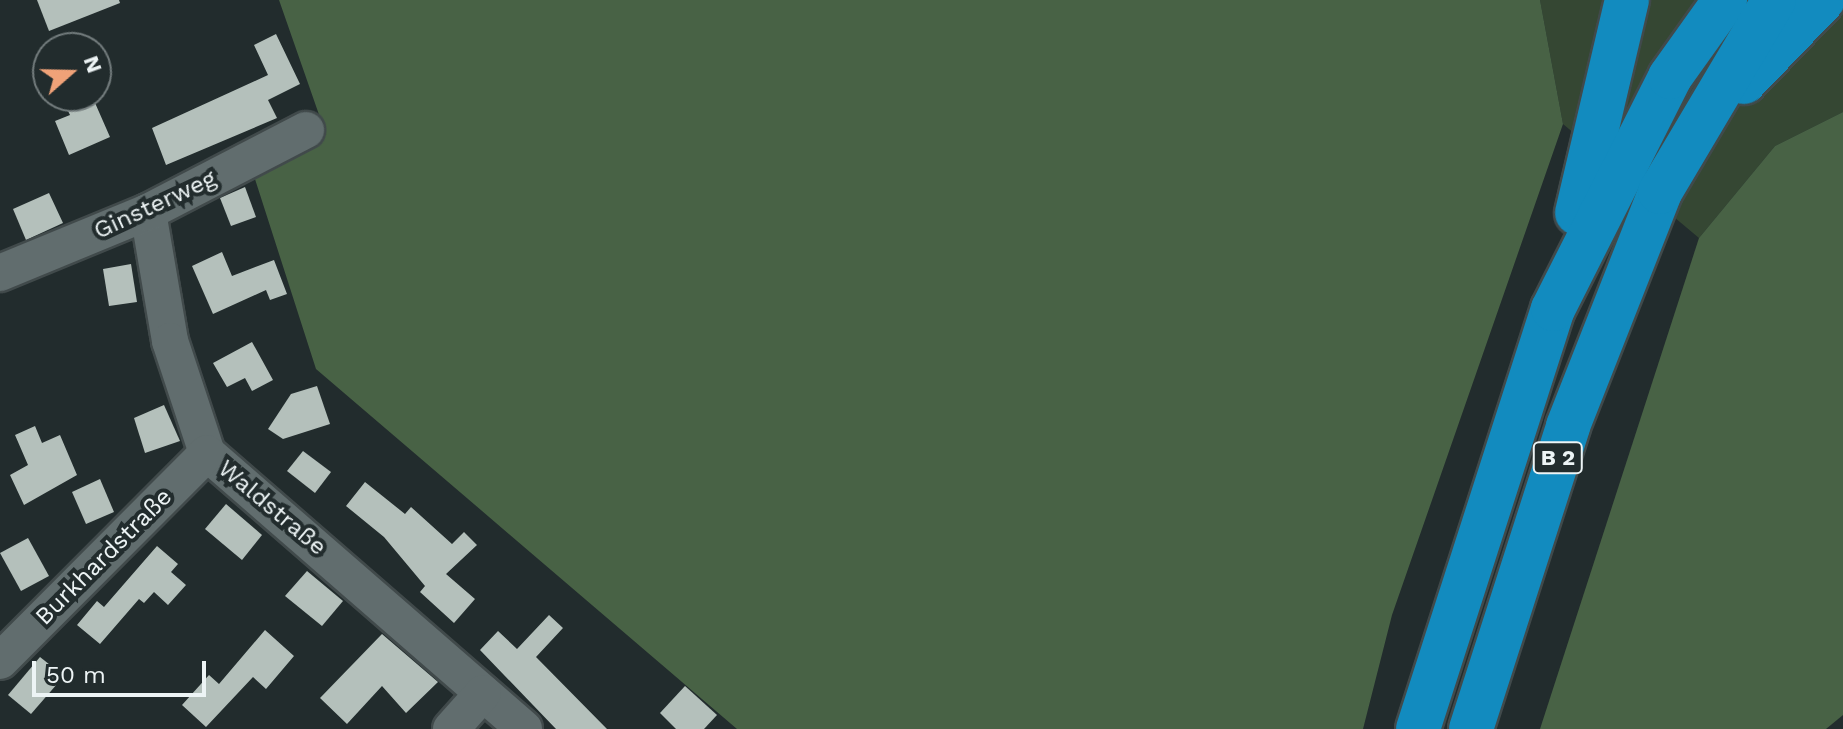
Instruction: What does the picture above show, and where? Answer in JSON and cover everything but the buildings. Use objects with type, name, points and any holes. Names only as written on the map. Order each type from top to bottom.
[{"type":"highway","points":[[1553,309],[1627,0]]},
{"type":"highway","name":"B 2","points":[[1418,729],[1553,309],[1670,77],[1725,0]]},
{"type":"highway","name":"B 2","points":[[1471,729],[1568,426],[1660,192],[1774,0]]},
{"type":"highway","points":[[1660,192],[1759,64],[1823,0]]},
{"type":"street","name":"Ginsterweg","points":[[0,273],[148,212],[306,130]]},
{"type":"street","name":"Waldstraße","points":[[148,212],[170,341],[207,453],[524,729]]},
{"type":"street","name":"Burkhardstraße","points":[[0,661],[207,453]]},
{"type":"street","points":[[451,729],[483,693]]},
{"type":"green space","points":[[279,0],[1540,0],[1563,124],[1392,615],[1363,729],[737,729],[316,369],[253,173],[324,129]]},
{"type":"green space","points":[[1540,0],[1843,0],[1843,112],[1775,146],[1699,238],[1563,124]]},
{"type":"green space","points":[[1843,112],[1843,715],[1826,729],[1540,729],[1699,238],[1775,146]]}]
